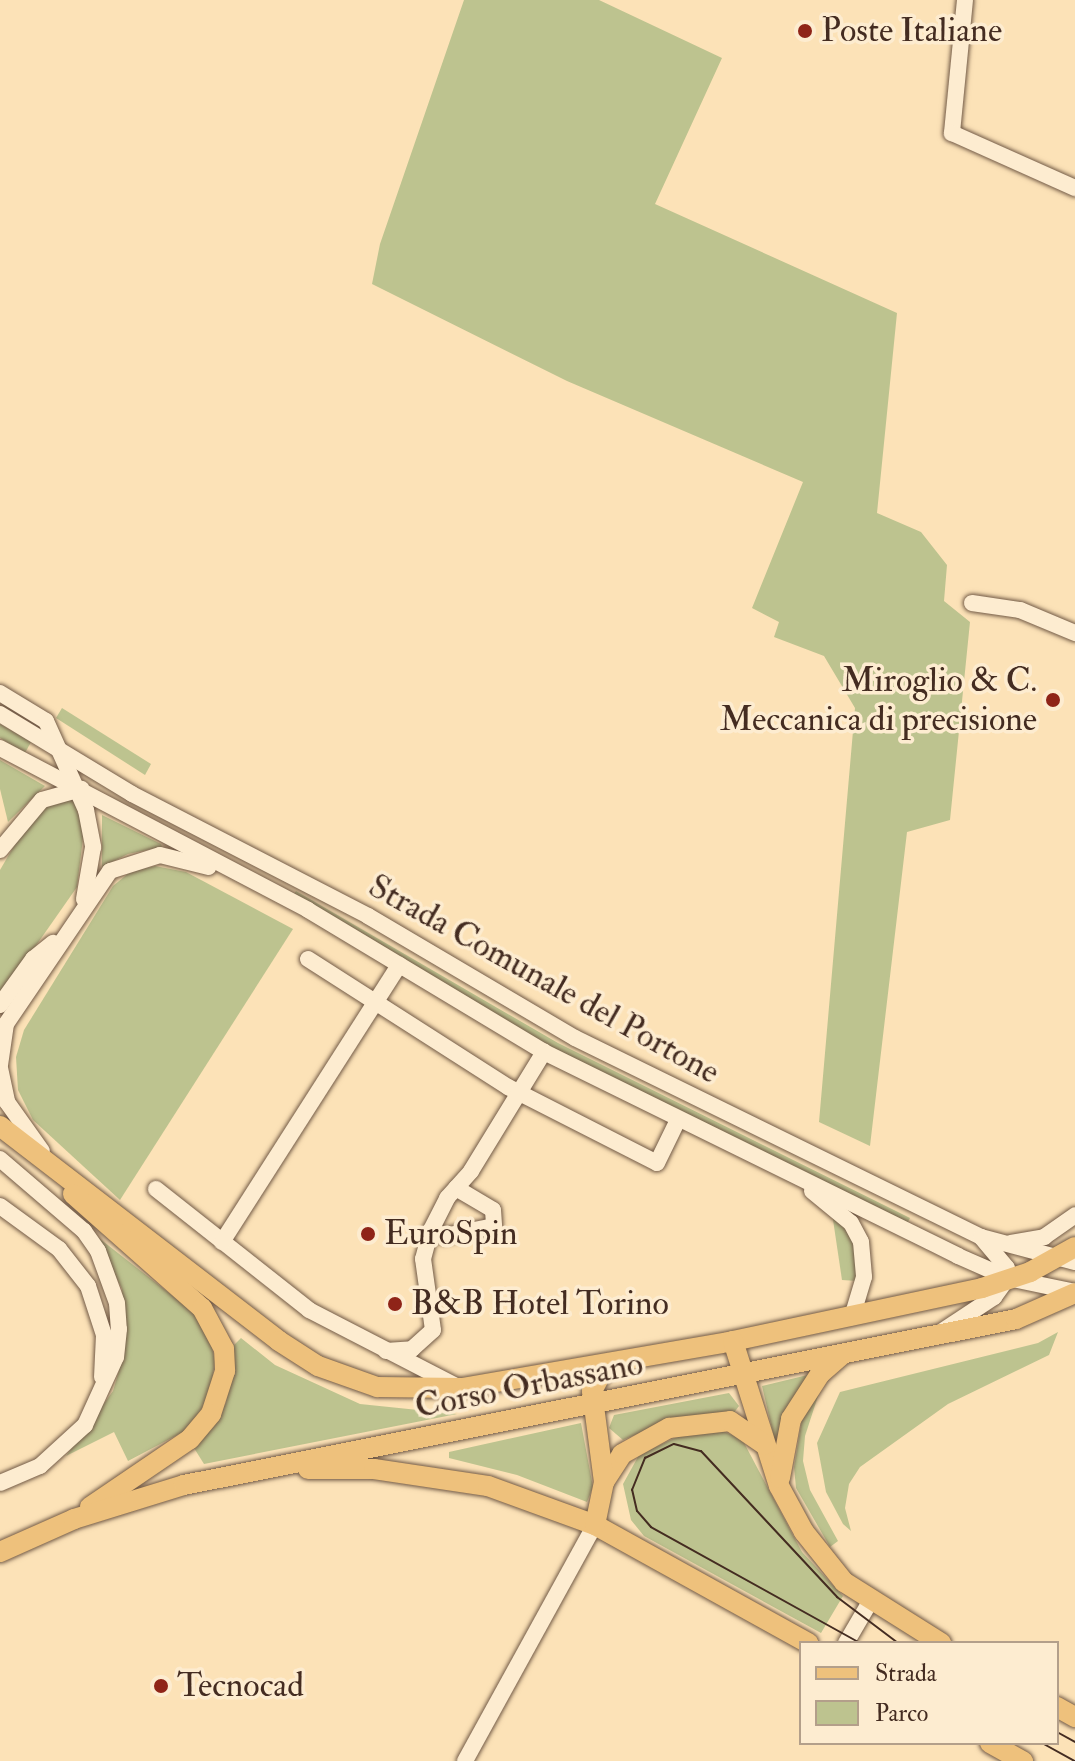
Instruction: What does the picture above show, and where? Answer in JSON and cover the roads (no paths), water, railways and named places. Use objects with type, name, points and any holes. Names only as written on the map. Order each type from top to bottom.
[{"type":"main road","name":"Corso Orbassano","points":[[0,1126],[48,1158],[279,1341],[318,1366],[377,1387],[462,1388],[733,1341],[852,1317],[1008,1278],[1069,1256]]},
{"type":"main road","points":[[0,1132],[185,1290],[215,1327],[224,1349],[221,1393],[190,1439],[74,1519]]},
{"type":"main road","name":"Corso Orbassano","points":[[0,1552],[74,1519],[131,1499],[256,1469],[594,1406],[1016,1319],[1075,1293]]},
{"type":"main road","points":[[733,1341],[779,1486],[804,1532],[844,1582],[870,1602],[938,1641]]},
{"type":"main road","points":[[779,1486],[791,1419],[820,1374],[843,1353]]},
{"type":"main road","points":[[595,1525],[604,1482],[594,1406],[595,1383],[629,1360]]},
{"type":"main road","points":[[604,1482],[622,1454],[669,1428],[730,1421],[765,1445]]},
{"type":"main road","points":[[256,1469],[374,1469],[454,1478],[595,1525],[804,1641]]},
{"type":"main road","points":[[994,1745],[1023,1761]]},
{"type":"street","points":[[965,0],[952,133],[1075,188]]},
{"type":"street","points":[[972,603],[1020,610],[1075,633]]},
{"type":"street","name":"Corso Orbassano","points":[[0,693],[46,721],[76,789],[93,847],[83,905]]},
{"type":"street","name":"Strada Comunale del Portone","points":[[0,714],[132,794],[335,898],[575,1038],[981,1237],[1002,1244],[1069,1256]]},
{"type":"street","name":"Strada Comunale del Portone","points":[[0,748],[250,879],[544,1052],[678,1120],[1008,1278],[1075,1293]]},
{"type":"street","points":[[0,850],[42,800],[76,789],[132,794]]},
{"type":"street","name":"Corso Orbassano","points":[[48,1158],[7,1102],[0,1066],[6,1024],[83,905],[110,871],[148,856],[175,856],[250,879]]},
{"type":"street","name":"Corso Orbassano","points":[[0,1005],[33,959],[63,936]]},
{"type":"street","name":"Strada Comunale del Portone","points":[[308,959],[519,1093],[657,1163],[678,1120]]},
{"type":"street","name":"Strada Comunale del Portone","points":[[222,1242],[399,965]]},
{"type":"street","name":"Strada Comunale del Portone","points":[[383,1351],[412,1349],[433,1330],[423,1259],[431,1230],[544,1052]]},
{"type":"street","points":[[0,1159],[84,1231],[110,1275],[119,1329],[116,1357],[85,1425],[40,1466],[0,1483]]},
{"type":"street","points":[[802,1181],[851,1223],[861,1242],[864,1277],[852,1317]]},
{"type":"street","points":[[431,1230],[444,1236],[494,1226],[493,1210],[456,1188]]},
{"type":"street","name":"Corso Orbassano","points":[[156,1189],[309,1310],[383,1351],[462,1388]]},
{"type":"street","points":[[0,1206],[59,1249],[88,1286],[104,1335],[102,1387]]},
{"type":"street","points":[[1002,1244],[1044,1237],[1075,1215]]},
{"type":"street","points":[[937,1335],[994,1297],[1008,1278],[1007,1268],[981,1237]]},
{"type":"street","points":[[465,1761],[595,1525]]},
{"type":"street","points":[[847,1641],[870,1602]]},
{"type":"tram line","points":[[856,1641],[651,1527],[637,1511],[632,1490],[645,1458],[674,1444],[701,1451],[837,1597],[895,1641]]},
{"type":"tram line","points":[[1059,1733],[1075,1742]]},
{"type":"tram line","points":[[1046,1745],[1075,1761]]},
{"type":"place","name":"Poste Italiane","points":[[805,31]]},
{"type":"place","name":"Miroglio & C. Meccanica di precisione","points":[[1053,700]]},
{"type":"place","name":"EuroSpin","points":[[368,1234]]},
{"type":"place","name":"B&B Hotel Torino","points":[[395,1304]]},
{"type":"place","name":"Tecnocad","points":[[161,1686]]}]
